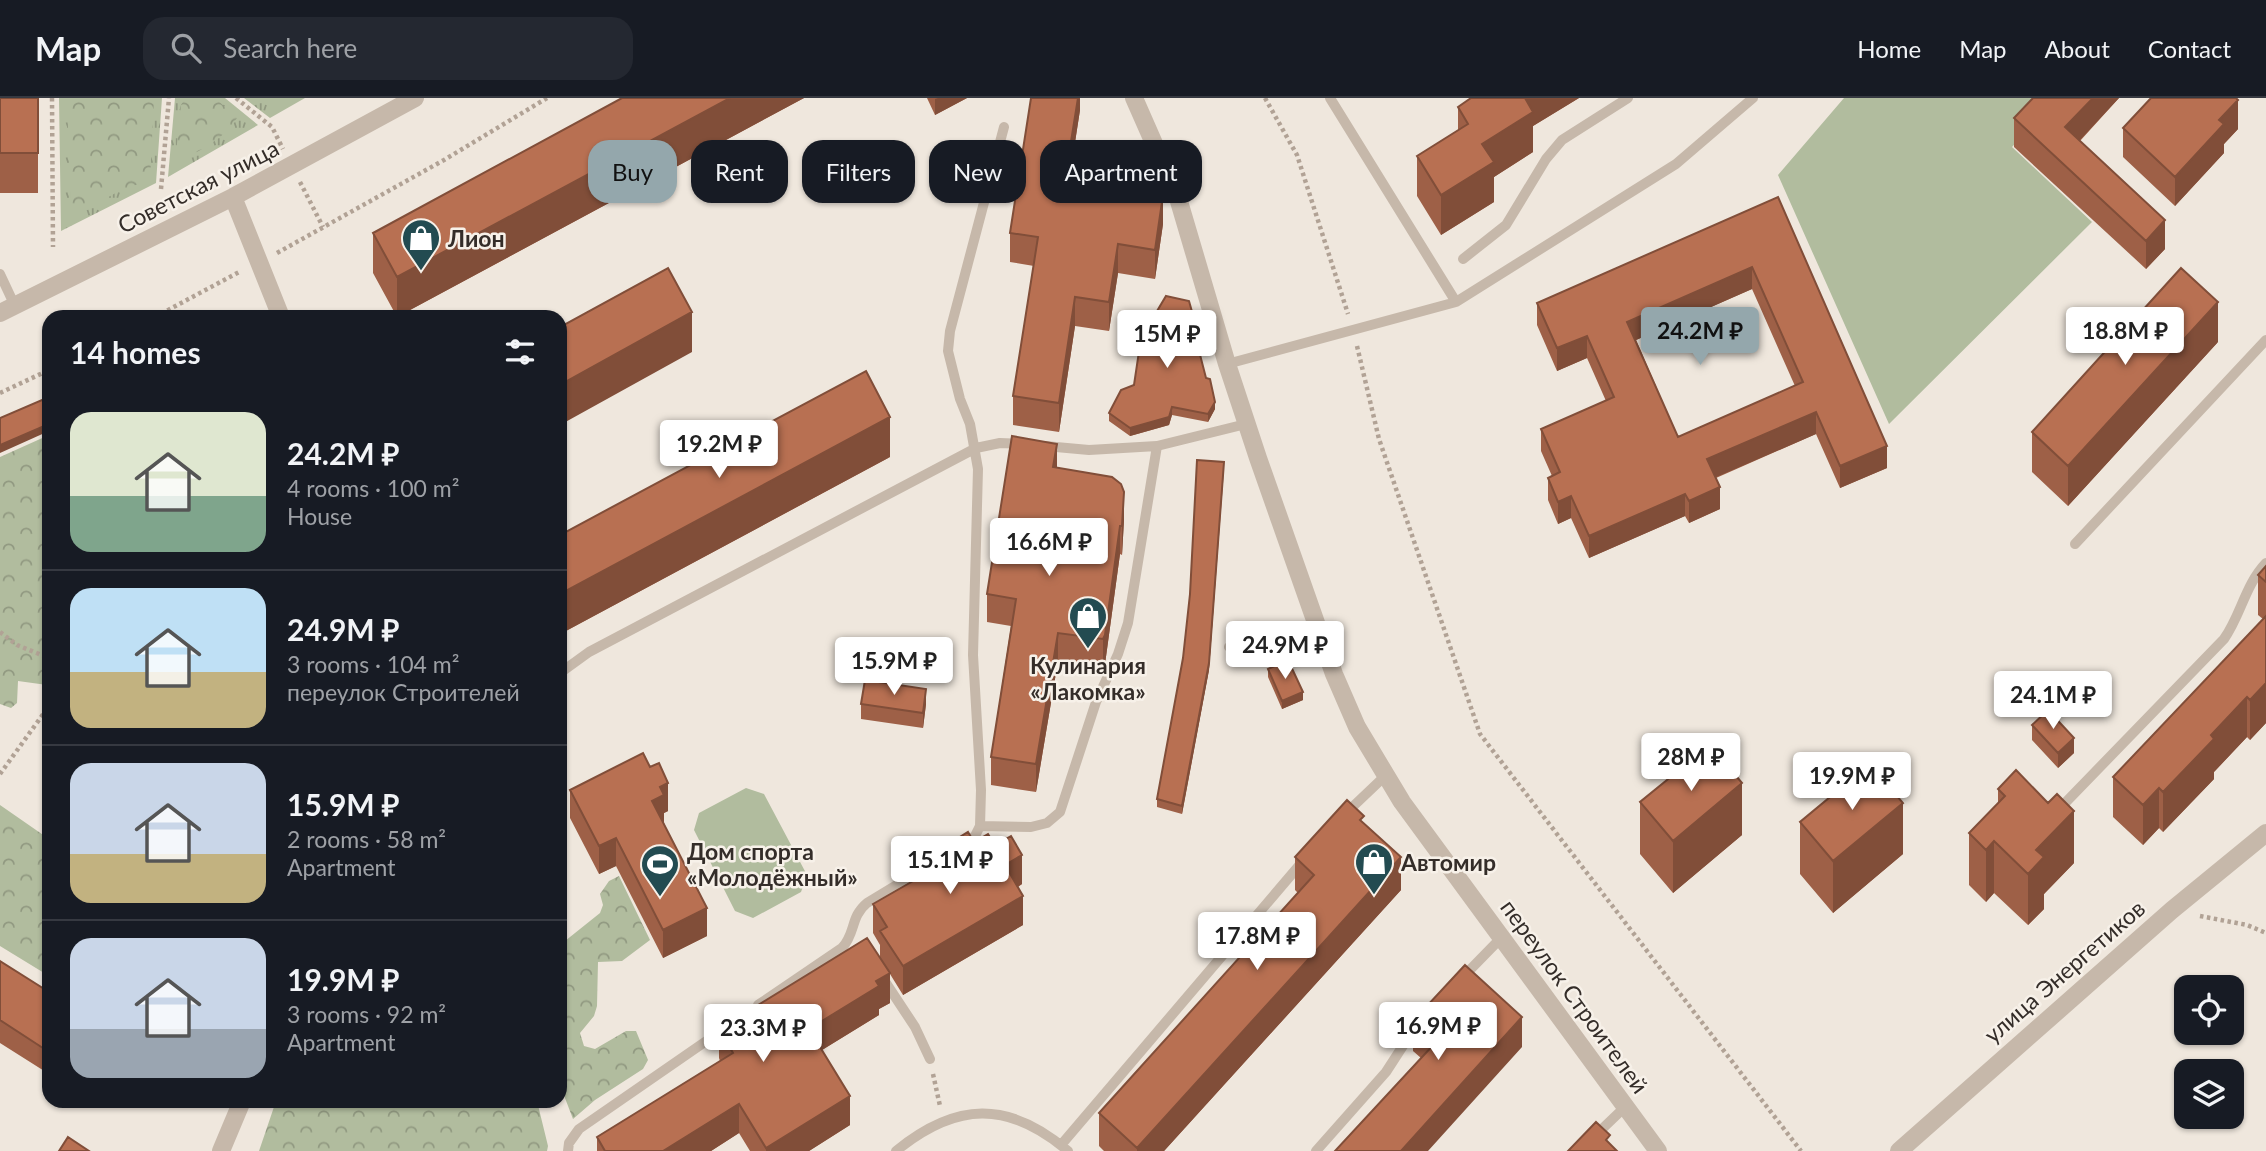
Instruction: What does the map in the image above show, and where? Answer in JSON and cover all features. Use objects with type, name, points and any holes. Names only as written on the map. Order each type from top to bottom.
[{"type":"street","name":"Советская улица","points":[[7,309],[233,197],[415,98]]},
{"type":"street","name":"переулок Строителей","points":[[1134,98],[1178,198],[1246,424],[1345,702],[1385,776],[1658,1151]]},
{"type":"street","points":[[233,197],[278,310]]},
{"type":"street","name":"улица Энергетиков","points":[[1899,1151],[2172,910],[2266,833]]},
{"type":"street","points":[[221,1151],[239,1108]]},
{"type":"lane","points":[[1330,98],[1456,302]]},
{"type":"lane","points":[[1463,259],[1506,226],[1546,159],[1562,140],[1628,98]]},
{"type":"lane","points":[[1227,364],[1456,302],[1676,164],[1753,98]]},
{"type":"lane","points":[[950,853],[968,842],[980,826],[981,790],[973,655],[978,469],[976,448],[948,351],[950,331],[1004,127]]},
{"type":"lane","points":[[0,274],[7,309]]},
{"type":"lane","points":[[2075,544],[2266,340]]},
{"type":"lane","points":[[567,668],[589,652],[976,448],[1000,443],[1089,450],[1157,446],[1246,424]]},
{"type":"lane","points":[[980,826],[1031,827],[1047,823],[1060,812],[1096,702],[1118,654],[1128,623],[1157,446]]},
{"type":"lane","points":[[2066,802],[2224,639],[2236,623],[2249,587],[2266,563]]},
{"type":"lane","points":[[1229,647],[1272,649],[1320,634]]},
{"type":"lane","points":[[1336,823],[1385,776]]},
{"type":"lane","points":[[895,1151],[912,1137],[941,1121],[973,1113],[1011,1117],[1038,1129],[1064,1148],[1313,849]]},
{"type":"lane","points":[[750,1011],[842,948],[853,932],[853,921],[858,911],[867,903],[938,860]]},
{"type":"lane","points":[[853,932],[860,942]]},
{"type":"lane","points":[[1454,986],[1501,938]]},
{"type":"lane","points":[[873,963],[915,1027],[930,1059]]},
{"type":"lane","points":[[1316,1151],[1386,1072],[1408,1038],[1429,1014]]},
{"type":"lane","points":[[568,1151],[569,1143],[579,1129],[739,1019]]},
{"type":"lane","points":[[1579,1151],[1626,1106]]},
{"type":"path","points":[[52,98],[53,247]]},
{"type":"path","points":[[161,188],[169,98]]},
{"type":"path","points":[[168,310],[444,160],[547,98]]},
{"type":"path","points":[[1265,98],[1297,155],[1353,332],[1379,439],[1480,734],[1801,1151]]},
{"type":"path","points":[[0,393],[42,373]]},
{"type":"path","points":[[0,632],[17,645],[42,655]]},
{"type":"path","points":[[0,774],[42,716]]},
{"type":"path","points":[[2172,910],[2247,925],[2266,933]]},
{"type":"path","points":[[930,1059],[941,1121]]},
{"type":"green space","points":[[59,98],[162,98],[156,183],[61,231]]},
{"type":"green space","points":[[67,98],[154,98],[150,180],[121,190],[71,218]]},
{"type":"green space","points":[[175,98],[225,98],[258,125],[168,177]]},
{"type":"green space","points":[[215,98],[237,118],[217,139],[175,163],[181,105],[184,100]]},
{"type":"green space","points":[[244,98],[305,98],[270,118]]},
{"type":"green space","points":[[1844,98],[2059,98],[2012,147],[2092,222],[1889,424],[1778,175]]},
{"type":"green space","points":[[42,438],[42,684],[18,681],[17,703],[11,708],[0,704],[0,457]]},
{"type":"green space","points":[[746,788],[764,794],[807,875],[801,892],[753,918],[735,911],[694,830],[699,813]]},
{"type":"green space","points":[[0,805],[42,834],[42,972],[0,946]]},
{"type":"green space","points":[[619,876],[650,940],[622,961],[598,962],[597,1006],[594,1016],[580,1033],[584,1046],[595,1049],[626,1031],[636,1031],[648,1060],[643,1069],[595,1100],[573,1119],[567,1103],[567,939],[600,913],[603,905],[600,894],[609,881]]},
{"type":"green space","points":[[274,1108],[539,1108],[548,1146],[547,1151],[259,1151]]},
{"type":"building","points":[[0,98],[38,98],[38,153],[0,153]]},
{"type":"building","points":[[622,98],[730,98],[652,140],[588,140],[588,174],[397,277],[373,233]]},
{"type":"building","points":[[1031,98],[1078,98],[1071,140],[1040,140],[1040,203],[1162,203],[1155,250],[1118,244],[1109,302],[1075,297],[1059,403],[1013,396],[1038,237],[1010,233],[1015,203],[1026,203],[1024,140]]},
{"type":"building","points":[[1471,98],[1525,98],[1533,112],[1482,144],[1494,162],[1441,195],[1417,156],[1468,124],[1458,107]]},
{"type":"building","points":[[2033,98],[2093,98],[2065,127],[2165,220],[2146,241],[2014,118]]},
{"type":"building","points":[[2151,98],[2238,100],[2219,120],[2224,124],[2175,177],[2123,128]]},
{"type":"building","points":[[1778,197],[1887,446],[1840,466],[1816,412],[1707,459],[1720,487],[1689,501],[1685,494],[1589,536],[1571,496],[1558,502],[1548,478],[1560,472],[1541,429],[1614,397],[1587,336],[1557,348],[1537,303]],"holes":[[[1752,267],[1803,382],[1678,437],[1627,322]]]},
{"type":"building","points":[[668,268],[692,312],[567,381],[567,323]]},
{"type":"building","points":[[2181,268],[2218,302],[2068,466],[2032,432]]},
{"type":"building","points":[[1166,296],[1189,301],[1200,340],[1197,343],[1206,378],[1210,379],[1215,402],[1208,414],[1172,407],[1169,417],[1130,428],[1109,413],[1121,390],[1134,385],[1141,338]]},
{"type":"building","points":[[866,371],[890,417],[567,590],[567,531]]},
{"type":"building","points":[[42,400],[42,427],[0,445],[0,418]]},
{"type":"building","points":[[1012,436],[1057,444],[1053,467],[1112,477],[1121,484],[1124,492],[1122,526],[1105,635],[1103,639],[1058,633],[1036,764],[991,757],[1016,599],[987,594]]},
{"type":"building","points":[[1197,460],[1224,462],[1209,663],[1182,806],[1157,799],[1183,658],[1190,594]]},
{"type":"building","points":[[2266,566],[2266,582],[2258,575]]},
{"type":"building","points":[[2266,616],[2266,683],[2250,700],[2247,697],[2211,735],[2214,739],[2163,792],[2159,788],[2143,805],[2113,777]]},
{"type":"building","points":[[1288,660],[1303,692],[1282,701],[1268,669]]},
{"type":"building","points":[[865,680],[926,689],[923,713],[861,704]]},
{"type":"building","points":[[2048,710],[2074,738],[2058,753],[2032,725]]},
{"type":"building","points":[[1710,745],[1742,783],[1673,841],[1640,802]]},
{"type":"building","name":"Дом спорта «Молодёжный»","points":[[643,753],[650,767],[659,763],[668,783],[660,787],[664,795],[652,801],[707,908],[663,930],[616,838],[599,846],[570,790]]},
{"type":"building","points":[[1870,764],[1903,803],[1833,861],[1800,822]]},
{"type":"building","points":[[2016,770],[2048,803],[2057,794],[2074,811],[2036,850],[2044,857],[2028,874],[1994,841],[1986,850],[1969,833],[2005,796],[1998,789]]},
{"type":"building","points":[[1347,800],[1364,816],[1360,820],[1401,857],[1137,1148],[1099,1113],[1314,875],[1295,857]]},
{"type":"building","points":[[968,832],[974,842],[988,834],[995,845],[1011,836],[1022,855],[1005,865],[1023,896],[903,966],[880,931],[887,927],[873,904],[927,873],[922,865],[952,847],[950,843]]},
{"type":"building","points":[[867,938],[890,973],[876,981],[879,986],[809,1029],[850,1096],[766,1148],[739,1104],[663,1151],[605,1151],[597,1137],[733,1053],[719,1029]]},
{"type":"building","points":[[0,961],[42,988],[42,1047],[0,1020]]},
{"type":"building","points":[[1465,965],[1522,1017],[1401,1151],[1335,1151],[1436,1042],[1413,1021]]},
{"type":"building","points":[[1596,1122],[1610,1135],[1606,1140],[1617,1151],[1568,1151]]},
{"type":"building","points":[[68,1137],[89,1151],[59,1151]]},
{"type":"place","name":"Лион","points":[[421,272]]},
{"type":"place","name":"Кулинария «Лакомка»","points":[[1088,650]]},
{"type":"place","name":"Автомир","points":[[1374,896]]},
{"type":"place","name":"Дом спорта «Молодёжный»","points":[[660,898]]}]
